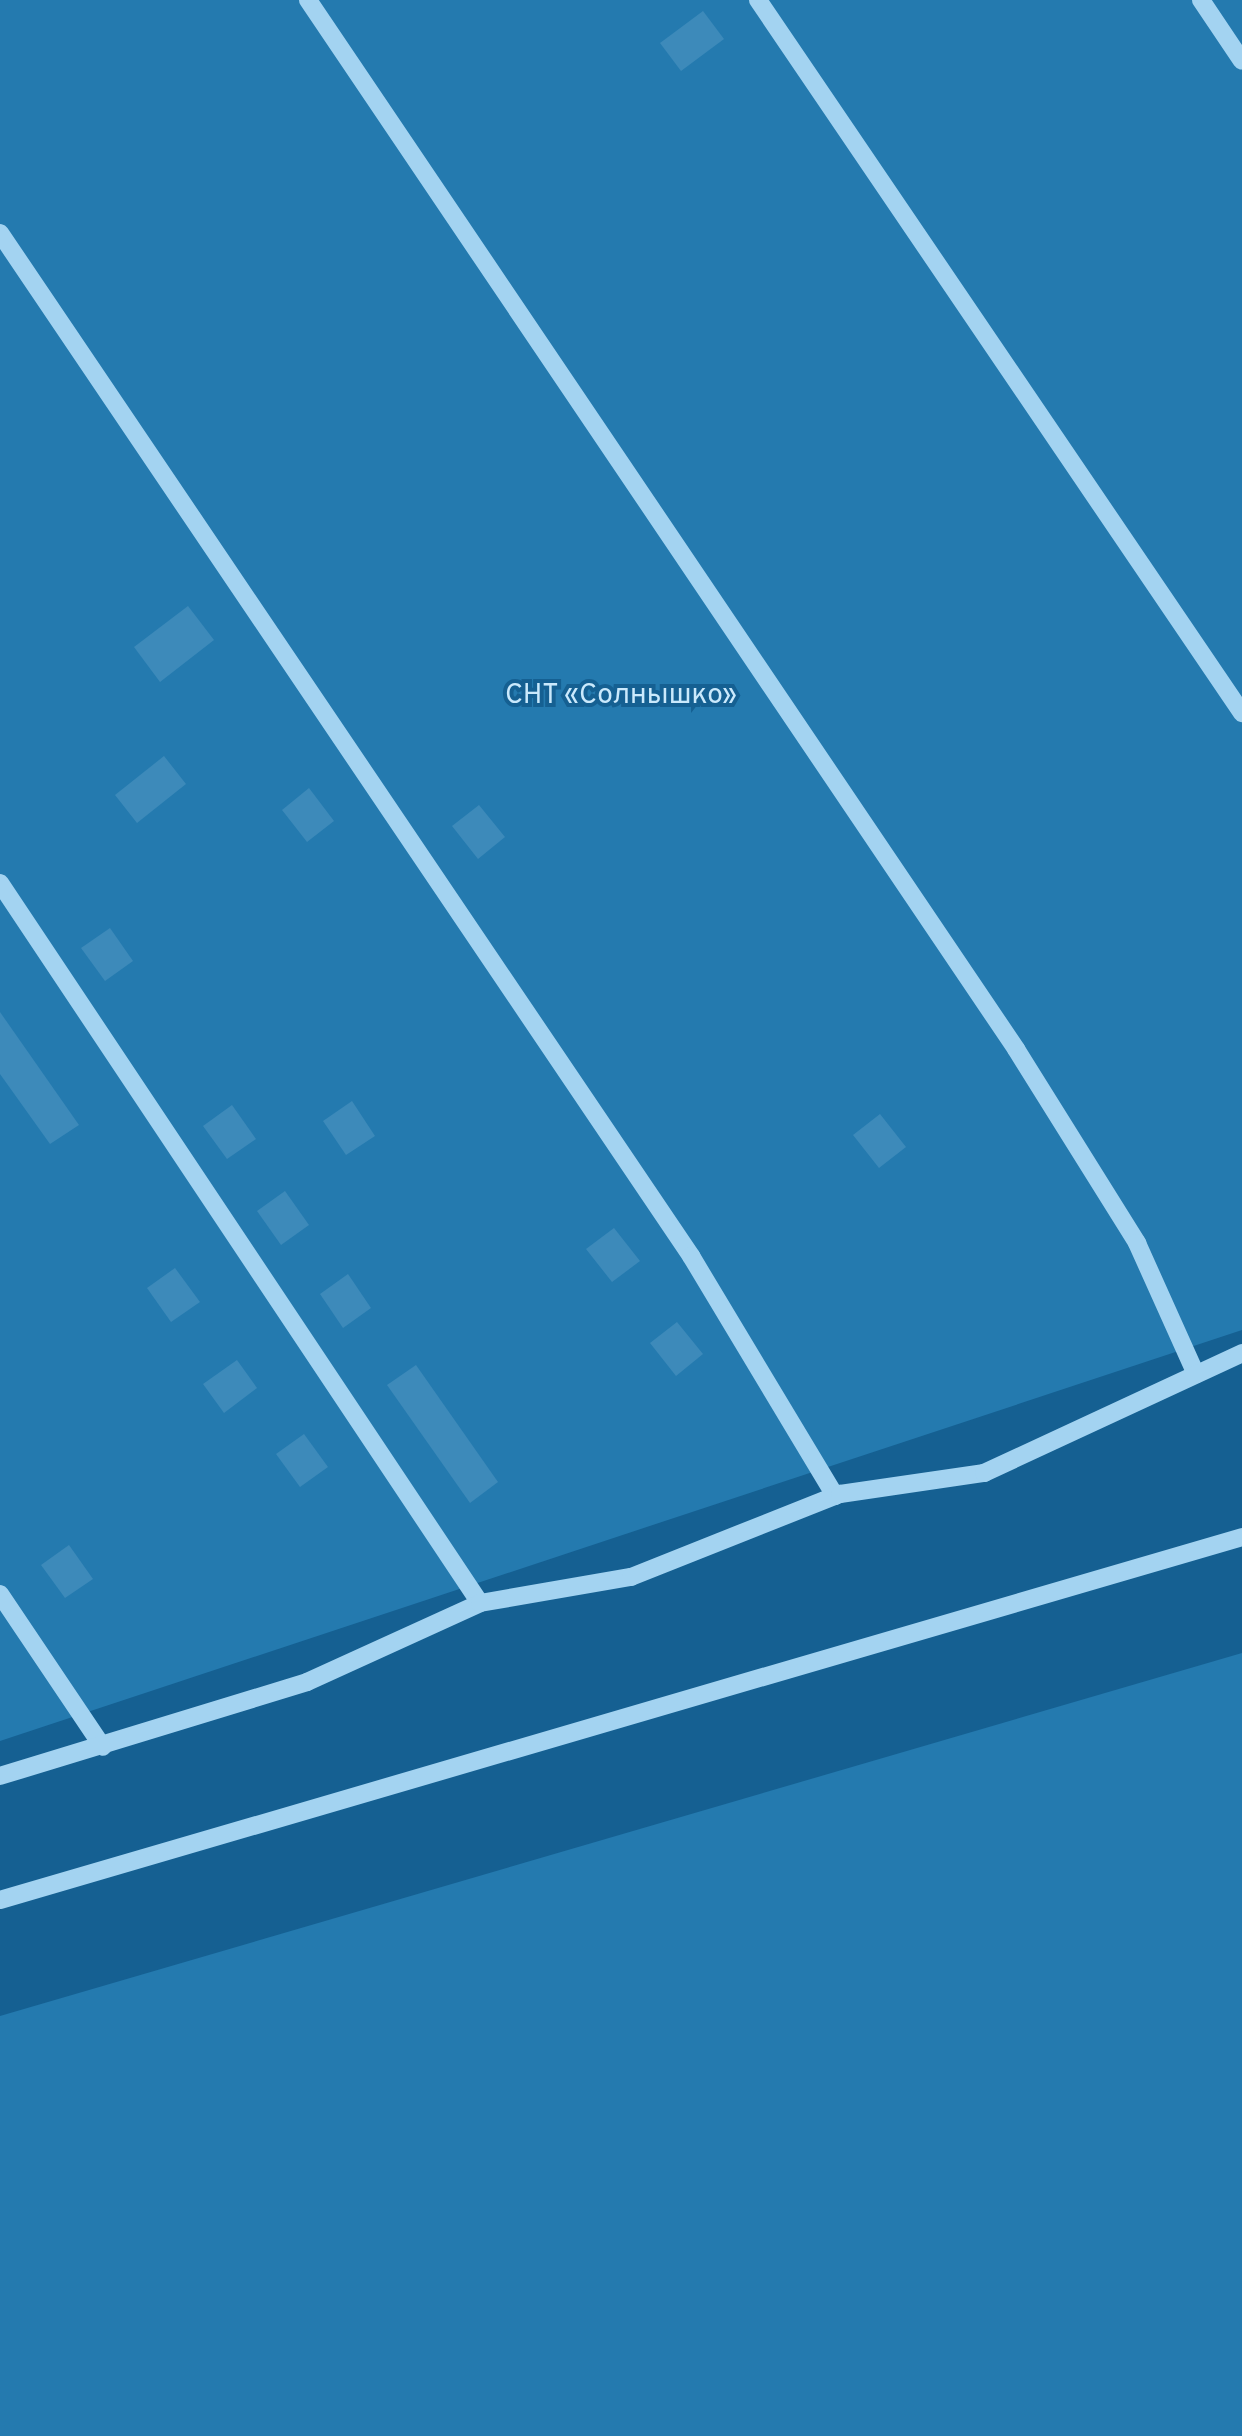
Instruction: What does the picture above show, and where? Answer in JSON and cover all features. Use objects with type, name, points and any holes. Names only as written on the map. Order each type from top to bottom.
[{"type":"street","points":[[308,0],[1016,1049],[1137,1243],[1196,1374]]},
{"type":"street","points":[[758,0],[1242,713]]},
{"type":"street","points":[[1202,0],[1242,61]]},
{"type":"street","points":[[0,233],[691,1256],[835,1496]]},
{"type":"street","points":[[0,883],[480,1603]]},
{"type":"street","points":[[0,1776],[307,1682],[480,1603],[632,1576],[835,1496],[984,1473],[1242,1353]]},
{"type":"street","points":[[0,1900],[1242,1537]]},
{"type":"street","points":[[0,1594],[103,1747]]},
{"type":"green space","name":"СНТ «Солнышко»","points":[[0,0],[1242,0],[1242,1330],[0,1741]]},
{"type":"green space","points":[[1242,1653],[1242,2436],[0,2436],[0,2016]]},
{"type":"building","points":[[703,11],[724,39],[681,71],[660,43]]},
{"type":"building","points":[[188,606],[214,640],[160,682],[134,647]]},
{"type":"building","points":[[164,756],[186,784],[137,823],[115,795]]},
{"type":"building","points":[[309,788],[334,821],[307,842],[282,810]]},
{"type":"building","points":[[479,805],[505,837],[478,859],[452,826]]},
{"type":"building","points":[[110,928],[133,961],[105,981],[81,948]]},
{"type":"building","points":[[0,1012],[79,1125],[50,1144],[0,1074]]},
{"type":"building","points":[[352,1101],[375,1136],[346,1155],[323,1121]]},
{"type":"building","points":[[232,1105],[256,1139],[227,1159],[203,1126]]},
{"type":"building","points":[[880,1114],[906,1147],[879,1168],[853,1135]]},
{"type":"building","points":[[285,1191],[309,1225],[281,1245],[257,1211]]},
{"type":"building","points":[[614,1228],[640,1261],[612,1282],[586,1249]]},
{"type":"building","points":[[175,1268],[200,1302],[171,1322],[147,1288]]},
{"type":"building","points":[[348,1274],[371,1308],[343,1328],[320,1294]]},
{"type":"building","points":[[677,1322],[703,1354],[676,1376],[650,1343]]},
{"type":"building","points":[[237,1360],[257,1388],[224,1413],[203,1384]]},
{"type":"building","points":[[416,1365],[498,1482],[470,1503],[387,1385]]},
{"type":"building","points":[[304,1434],[328,1467],[300,1487],[276,1454]]},
{"type":"building","points":[[69,1545],[93,1579],[65,1598],[41,1565]]}]
